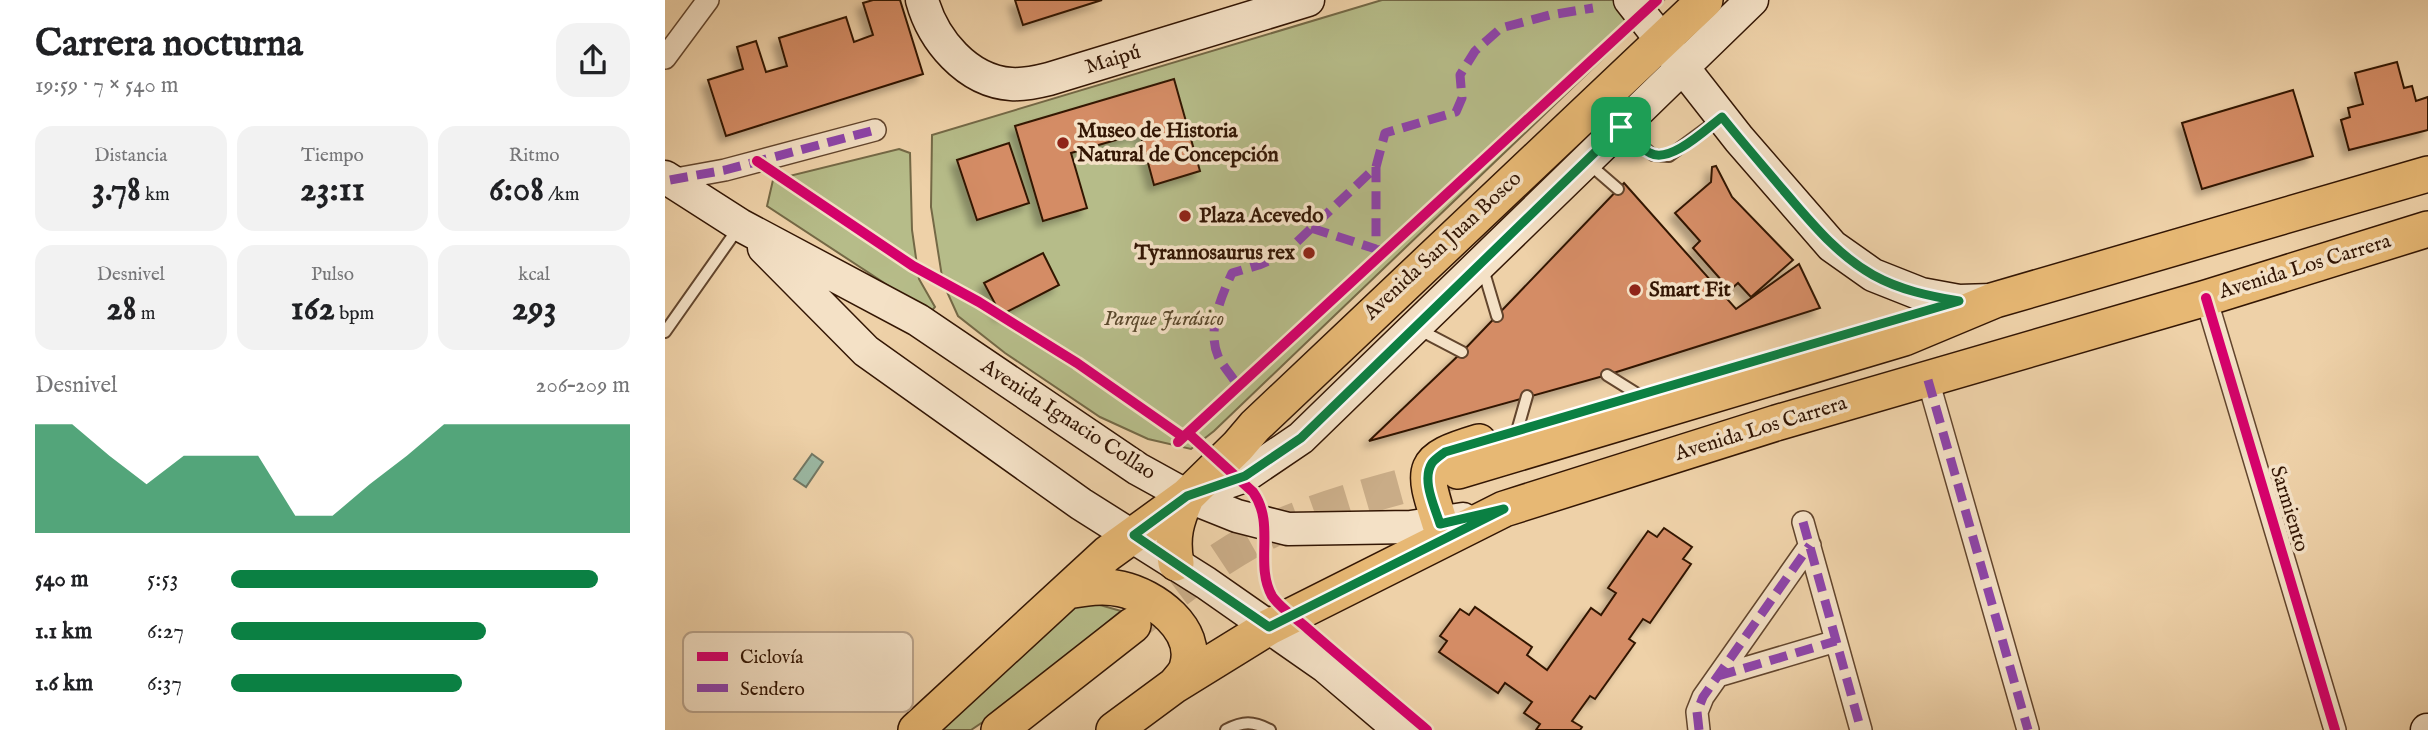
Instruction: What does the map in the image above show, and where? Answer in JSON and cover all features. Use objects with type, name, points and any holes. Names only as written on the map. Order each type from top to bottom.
[{"type":"main road","name":"Maipú","points":[[922,0],[934,30],[949,51],[978,73],[995,81],[1023,84],[1049,79],[1308,0]]},
{"type":"main road","points":[[1630,0],[1722,117],[1832,246],[1852,262],[1897,286],[1921,294],[1959,301],[1994,300]]},
{"type":"main road","name":"Avenida San Juan Bosco","points":[[916,730],[1107,554],[1187,496],[1265,416],[1705,0]]},
{"type":"main road","name":"Avenida San Juan Bosco","points":[[1187,496],[1245,476],[1301,438],[1752,0]]},
{"type":"main road","points":[[1458,471],[1904,338],[1994,300],[2428,174]]},
{"type":"main road","name":"Avenida Ignacio Collao","points":[[668,178],[740,225],[918,320],[1138,469],[1187,496],[1237,516],[1288,529],[1411,527],[1440,524],[1504,509]]},
{"type":"main road","name":"Avenida Ignacio Collao","points":[[740,225],[866,351],[1081,504],[1134,535]]},
{"type":"main road","name":"Avenida Los Carrera","points":[[1269,627],[1504,509],[1776,423],[2206,298],[2428,229]]},
{"type":"main road","points":[[1440,524],[1429,489],[1429,474],[1432,463],[1445,452],[1959,301]]},
{"type":"main road","points":[[1176,563],[1174,531],[1187,496]]},
{"type":"main road","points":[[1134,535],[1326,667],[1399,730]]},
{"type":"main road","points":[[1067,591],[1099,586],[1121,589],[1145,597],[1164,609],[1186,639],[1189,657],[1187,669],[1175,685]]},
{"type":"main road","points":[[999,730],[1133,625]]},
{"type":"main road","points":[[1114,730],[1175,685],[1269,627]]},
{"type":"street","points":[[665,58],[708,0]]},
{"type":"street","points":[[668,178],[725,170],[875,130]]},
{"type":"street","name":"Sarmiento","points":[[2206,298],[2335,730]]},
{"type":"street","points":[[1928,380],[2028,730]]},
{"type":"street","points":[[1803,522],[1861,730]]},
{"type":"street","points":[[1694,726],[1699,704],[1809,545]]},
{"type":"street","points":[[1718,676],[1836,641]]},
{"type":"lane","points":[[1621,127],[1653,155],[1669,156],[1722,117]]},
{"type":"lane","points":[[1585,161],[1618,188]]},
{"type":"lane","points":[[665,332],[740,225]]},
{"type":"lane","points":[[1481,263],[1497,316]]},
{"type":"lane","points":[[1416,328],[1462,352]]},
{"type":"lane","points":[[1607,375],[1639,395]]},
{"type":"lane","points":[[1517,431],[1527,396]]},
{"type":"lane","points":[[1227,730],[1240,723],[1249,722],[1270,730]]},
{"type":"green space","name":"Plaza Acevedo","points":[[1382,0],[1664,0],[1214,431],[1191,449],[1148,439],[1100,417],[1005,353],[958,316],[943,283],[931,207],[932,135]]},
{"type":"green space","points":[[899,149],[910,153],[912,230],[919,279],[935,307],[930,313],[767,206],[773,180]]},
{"type":"green space","points":[[1084,604],[1121,611],[1005,707],[971,730],[941,730],[1067,609]]},
{"type":"shaded area","points":[[812,454],[823,462],[806,487],[794,479]]},
{"type":"building","points":[[873,0],[900,0],[923,74],[726,136],[708,80],[743,69],[737,47],[756,41],[766,72],[787,66],[779,38],[846,17],[854,42],[873,35],[863,3]]},
{"type":"building","points":[[1015,0],[1102,0],[1023,25]]},
{"type":"building","points":[[2397,62],[2404,88],[2412,86],[2416,101],[2428,97],[2428,130],[2349,150],[2341,120],[2350,117],[2348,108],[2363,104],[2355,73]]},
{"type":"building","name":"Museo de Historia Natural de Concepción","points":[[1174,79],[1200,171],[1154,185],[1140,133],[1071,153],[1087,208],[1043,221],[1015,126]]},
{"type":"building","points":[[2293,90],[2313,156],[2202,189],[2182,123]]},
{"type":"building","points":[[1009,143],[1029,203],[977,220],[957,160]]},
{"type":"building","points":[[1716,166],[1732,197],[1793,260],[1751,297],[1738,283],[1730,290],[1693,248],[1700,241],[1675,213],[1711,182],[1712,167]]},
{"type":"building","points":[[1624,183],[1736,309],[1799,264],[1820,308],[1607,375],[1369,441],[1462,352]]},
{"type":"building","points":[[1043,253],[1059,285],[1001,315],[984,283]]},
{"type":"building","points":[[1664,528],[1692,547],[1683,559],[1691,564],[1650,623],[1643,619],[1629,639],[1635,643],[1595,699],[1590,696],[1572,721],[1582,727],[1580,730],[1536,730],[1540,724],[1524,713],[1532,702],[1505,683],[1498,693],[1439,652],[1447,641],[1440,636],[1460,609],[1469,615],[1475,607],[1532,647],[1527,655],[1547,670],[1591,608],[1601,615],[1616,593],[1608,588],[1648,531],[1657,537]]},
{"type":"tunnel","points":[[1135,623],[1233,551],[1276,528],[1337,505],[1458,471]]},
{"type":"marked path","points":[[1234,380],[1218,356],[1214,335],[1220,303],[1232,273],[1283,255],[1376,167],[1385,133],[1456,112],[1462,98],[1460,75],[1475,51],[1501,28],[1550,15],[1593,8]]},
{"type":"marked path","points":[[670,180],[725,170],[875,130]]},
{"type":"marked path","points":[[1311,228],[1376,249],[1376,167]]},
{"type":"marked path","points":[[1928,380],[2028,730]]},
{"type":"marked path","points":[[1803,522],[1861,730]]},
{"type":"marked path","points":[[1699,730],[1697,712],[1703,697],[1810,545]]},
{"type":"marked path","points":[[1718,676],[1836,641]]},
{"type":"cycle path","points":[[1178,442],[1657,0]]},
{"type":"cycle path","points":[[757,161],[913,266],[979,302],[1077,363],[1183,437]]},
{"type":"cycle path","points":[[2206,298],[2335,730]]},
{"type":"cycle path","points":[[1188,433],[1253,492],[1260,504],[1267,584],[1275,600],[1427,730]]},
{"type":"place","name":"Museo de Historia Natural de Concepción","points":[[1063,143]]},
{"type":"place","name":"Plaza Acevedo","points":[[1185,216]]},
{"type":"place","name":"Tyrannosaurus rex","points":[[1309,253]]},
{"type":"place","name":"Smart Fit","points":[[1635,290]]},
{"type":"route","points":[[1722,117],[1832,246],[1852,262],[1897,286],[1921,294],[1959,301],[1445,452],[1432,463],[1429,474],[1429,489],[1440,524],[1504,509],[1269,627],[1134,535],[1187,496],[1245,476],[1301,438],[1621,127],[1653,155],[1669,156],[1722,117]]},
{"type":"park label","name":"Parque Jurásico","points":[[1164,319]]}]
